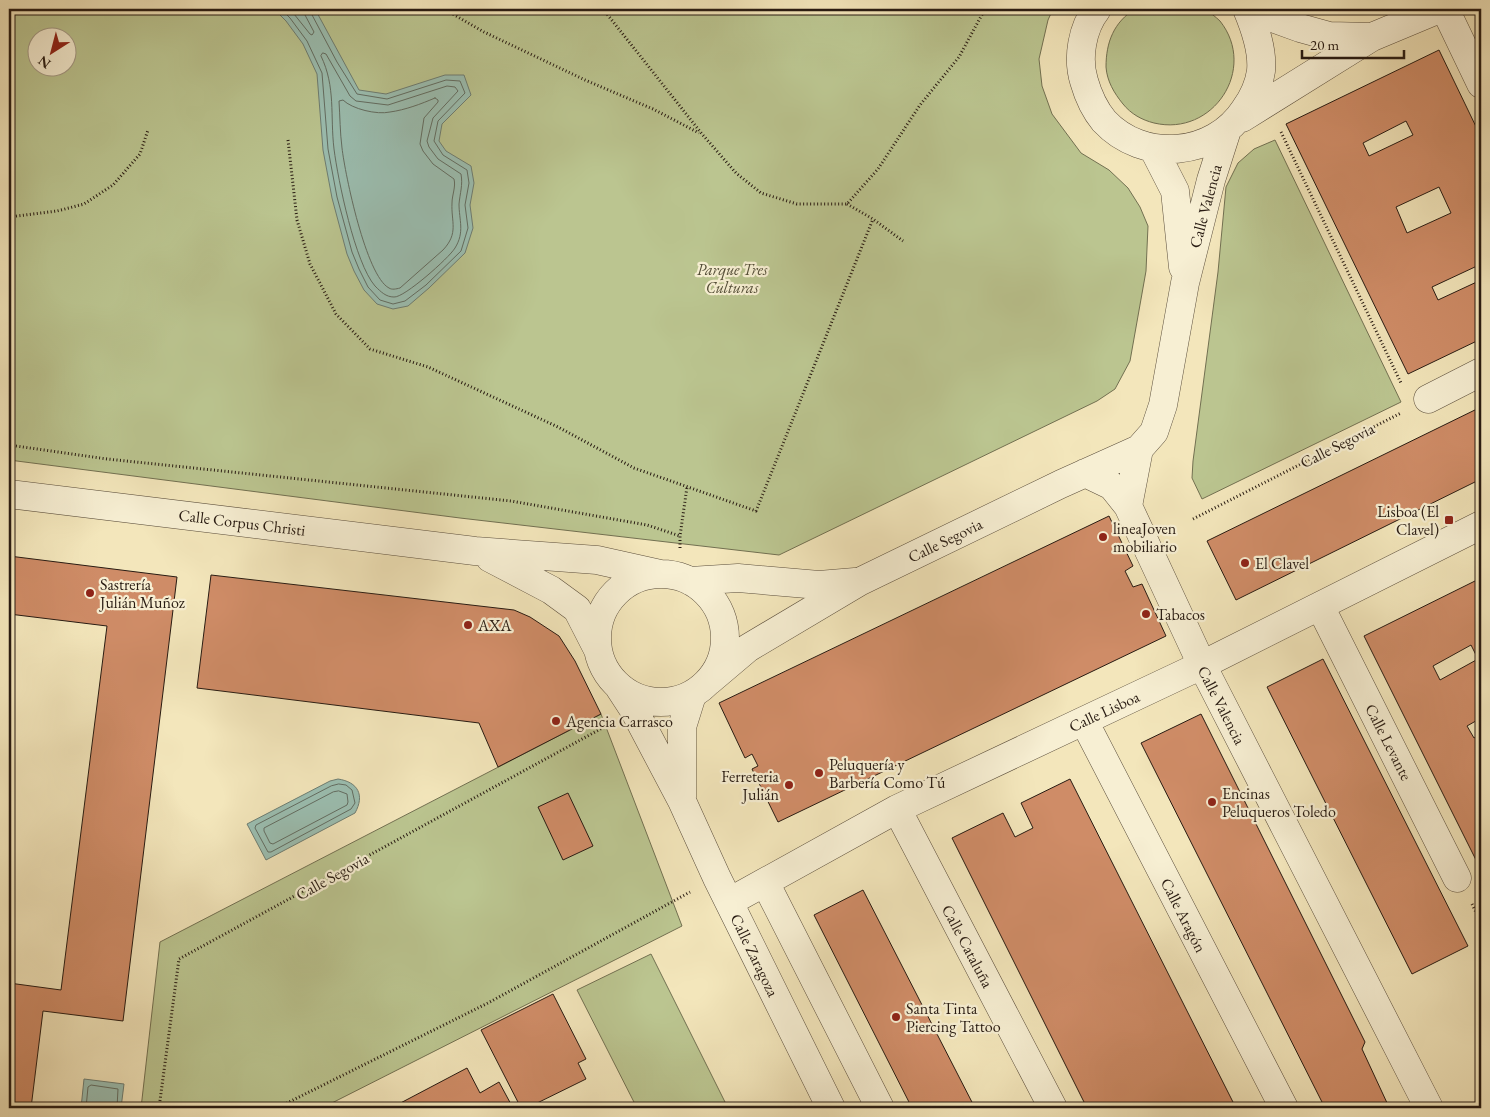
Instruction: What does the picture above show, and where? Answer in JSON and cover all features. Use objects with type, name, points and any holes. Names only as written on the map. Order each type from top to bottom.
[{"type":"street","points":[[1097,9],[1092,16],[1082,42],[1081,70],[1089,97],[1104,121],[1127,138],[1153,148],[1181,150],[1202,144],[1222,134],[1266,103],[1372,37],[1439,9]]},
{"type":"street","points":[[1233,125],[1253,97],[1261,71],[1260,44],[1247,9]]},
{"type":"street","points":[[1247,9],[1329,36],[1372,37]]},
{"type":"street","points":[[1445,9],[1481,84]]},
{"type":"street","name":"Calle Valencia","points":[[1233,125],[1211,180],[1185,283],[1163,405],[1154,432],[1139,450],[1128,506],[1202,665],[1429,1108]]},
{"type":"street","name":"Calle Valencia","points":[[1153,148],[1174,191],[1185,283]]},
{"type":"street","points":[[1420,403],[1481,372]]},
{"type":"street","name":"Calle Segovia","points":[[701,688],[748,648],[859,582],[1085,473],[1139,450]]},
{"type":"street","points":[[1085,473],[1112,486],[1128,506]]},
{"type":"street","name":"Calle Corpus Christi","points":[[9,494],[475,551],[597,560],[660,574]]},
{"type":"street","name":"Calle Lisboa","points":[[729,902],[898,809],[1202,665],[1481,525]]},
{"type":"street","name":"Calle Corpus Christi","points":[[475,551],[551,590],[577,610],[597,648]]},
{"type":"street","points":[[660,574],[690,581],[705,592],[717,608],[724,626],[725,646],[720,665],[701,688],[674,701],[654,703],[635,698],[619,687],[601,663],[597,648],[597,630],[602,612],[612,597],[625,585],[642,577],[660,574]]},
{"type":"street","name":"Calle Segovia","points":[[690,581],[738,578],[818,585],[859,582]]},
{"type":"street","name":"Calle Levante","points":[[1320,606],[1457,878]]},
{"type":"street","name":"Calle Zaragoza","points":[[619,687],[634,710],[682,801],[717,878],[831,1108]]},
{"type":"street","name":"Calle Zaragoza","points":[[682,801],[682,727],[701,688]]},
{"type":"street","name":"Calle Aragón","points":[[1084,721],[1284,1108]]},
{"type":"street","name":"Calle Cataluña","points":[[898,809],[1053,1108]]},
{"type":"street","points":[[766,882],[880,1108]]},
{"type":"path","points":[[444,9],[484,32],[585,80],[653,109],[702,134]]},
{"type":"path","points":[[603,9],[702,134],[736,173],[761,193],[797,204],[847,204],[873,219],[903,241]]},
{"type":"path","points":[[847,204],[878,168],[920,105],[959,57],[985,9]]},
{"type":"path","points":[[1266,103],[1420,403]]},
{"type":"path","points":[[9,216],[57,211],[84,204],[113,185],[140,154],[148,130]]},
{"type":"path","points":[[288,140],[297,220],[310,264],[336,314],[370,349],[428,367],[558,426],[634,468],[756,511],[873,219]]},
{"type":"path","name":"Calle Segovia","points":[[1192,519],[1420,403]]},
{"type":"path","points":[[9,445],[107,459],[511,501],[647,525],[680,536]]},
{"type":"path","points":[[680,548],[687,487]]},
{"type":"path","name":"Calle Segovia","points":[[159,1108],[179,959],[608,725]]},
{"type":"path","points":[[277,1108],[488,1004],[717,878]]},
{"type":"green space","name":"Parque Tres Culturas","points":[[9,9],[1053,9],[1048,20],[1039,59],[1042,86],[1052,114],[1081,153],[1109,170],[1128,188],[1140,207],[1148,226],[1146,271],[1130,361],[1115,389],[1097,401],[779,555],[460,518],[9,460]]},
{"type":"green space","points":[[1135,9],[1206,9],[1220,21],[1230,40],[1234,59],[1231,78],[1223,95],[1211,110],[1195,120],[1175,125],[1154,123],[1133,114],[1126,108],[1112,87],[1108,77],[1106,58],[1110,41],[1117,26]]},
{"type":"green space","points":[[1275,140],[1401,402],[1202,499],[1192,478],[1193,461],[1218,272],[1226,187],[1238,163],[1254,149]]},
{"type":"green space","points":[[601,714],[682,926],[322,1108],[141,1108],[160,942]]},
{"type":"green space","points":[[651,954],[728,1108],[637,1108],[577,990]]},
{"type":"water","points":[[274,9],[315,9],[359,90],[386,94],[445,75],[464,75],[471,95],[442,124],[439,141],[446,151],[471,166],[474,183],[470,205],[473,228],[465,253],[408,306],[393,309],[377,304],[364,290],[354,271],[347,254],[332,198],[323,150],[317,74],[303,44],[286,21]]},
{"type":"water","points":[[338,779],[350,783],[358,790],[359,801],[355,813],[266,860],[247,824],[330,781]]},
{"type":"water","points":[[84,1079],[124,1084],[121,1108],[81,1108]]},
{"type":"building","points":[[1439,50],[1481,137],[1481,275],[1477,266],[1432,287],[1438,300],[1481,280],[1481,339],[1408,374],[1286,124]],"holes":[[[1406,121],[1413,135],[1369,156],[1363,143]],[[1439,187],[1451,213],[1407,233],[1396,207]]]},
{"type":"building","points":[[1481,407],[1481,479],[1236,600],[1207,541]]},
{"type":"building","points":[[1109,516],[1133,566],[1125,571],[1133,587],[1142,584],[1166,636],[778,822],[752,769],[758,766],[752,754],[745,758],[719,703]]},
{"type":"building","points":[[9,556],[177,577],[123,1021],[43,1011],[31,1108],[9,1108],[9,983],[61,990],[107,626],[9,614]]},
{"type":"building","points":[[211,575],[514,610],[530,617],[559,636],[575,661],[601,714],[498,767],[479,723],[197,688]]},
{"type":"building","points":[[1481,578],[1481,718],[1467,726],[1474,738],[1481,734],[1481,870],[1364,636]],"holes":[[[1471,645],[1478,659],[1440,680],[1433,666]]]},
{"type":"building","points":[[1323,659],[1468,946],[1412,974],[1267,687]]},
{"type":"building","points":[[1201,714],[1365,1042],[1362,1049],[1388,1105],[1382,1108],[1325,1108],[1141,743]]},
{"type":"building","points":[[1070,779],[1236,1108],[1087,1108],[952,838],[1003,813],[1015,837],[1033,828],[1021,803]]},
{"type":"building","points":[[568,793],[593,846],[563,860],[538,807]]},
{"type":"building","points":[[863,890],[975,1108],[912,1108],[814,915]]},
{"type":"building","points":[[553,994],[586,1059],[578,1063],[586,1079],[527,1108],[521,1108],[481,1030]]},
{"type":"building","points":[[467,1068],[480,1093],[499,1082],[513,1108],[391,1108]]},
{"type":"place","name":"Lisboa (El Clavel)","points":[[1449,520]]},
{"type":"place","name":"lineaJoven mobiliario","points":[[1103,537]]},
{"type":"place","name":"El Clavel","points":[[1245,563]]},
{"type":"place","name":"Sastrería Julián Muñoz","points":[[90,593]]},
{"type":"place","name":"Tabacos","points":[[1146,614]]},
{"type":"place","name":"AXA","points":[[468,625]]},
{"type":"place","name":"Agencia Carrasco","points":[[556,721]]},
{"type":"place","name":"Peluquería y Barbería Como Tú","points":[[819,773]]},
{"type":"place","name":"Ferreteria Julián","points":[[789,785]]},
{"type":"place","name":"Encinas Peluqueros Toledo","points":[[1212,802]]},
{"type":"place","name":"Santa Tinta Piercing Tattoo","points":[[896,1017]]}]
